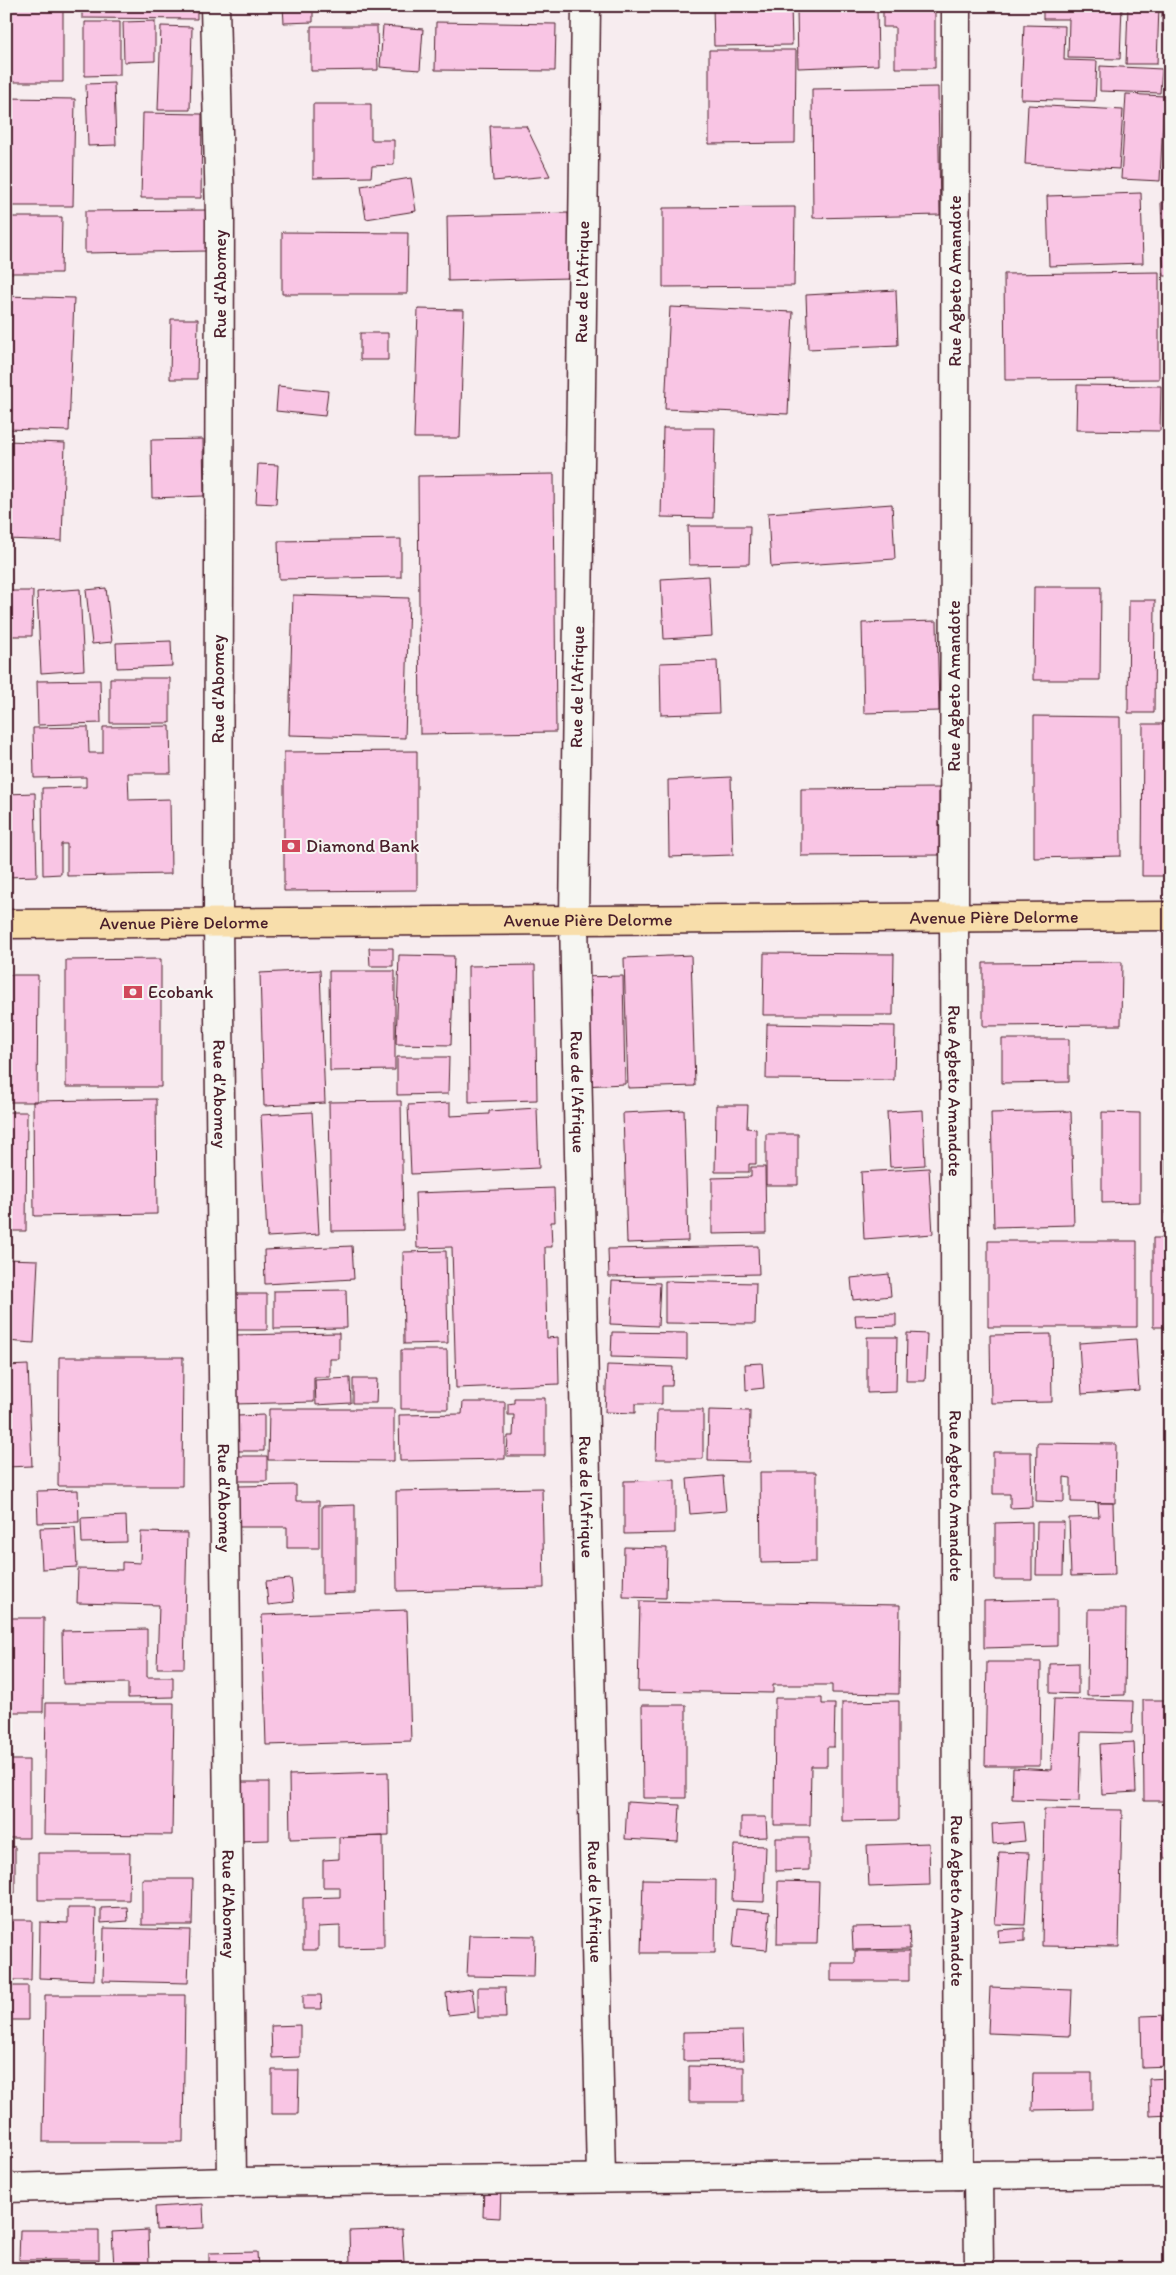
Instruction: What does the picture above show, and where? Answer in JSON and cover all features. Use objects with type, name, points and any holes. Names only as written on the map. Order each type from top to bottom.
[{"type":"main road","name":"Avenue Pière Delorme","points":[[6,924],[1170,916]]},
{"type":"street","name":"Rue d'Abomey","points":[[215,6],[220,217],[218,922],[232,2182]]},
{"type":"street","name":"Rue de l'Afrique","points":[[586,6],[574,920],[601,2178]]},
{"type":"street","name":"Rue Agbeto Amandote","points":[[956,6],[954,918],[968,2175],[979,2269]]},
{"type":"street","points":[[6,2188],[232,2182],[1170,2173]]},
{"type":"building","points":[[6,6],[63,6],[63,82],[6,82]]},
{"type":"building","points":[[82,6],[197,6],[197,19],[82,18]]},
{"type":"building","points":[[283,6],[313,6],[313,22],[284,23]]},
{"type":"building","points":[[325,6],[351,6],[351,10],[325,10]]},
{"type":"building","points":[[713,6],[791,6],[792,45],[714,46]]},
{"type":"building","points":[[877,6],[878,65],[798,68],[797,8]]},
{"type":"building","points":[[883,6],[935,6],[935,68],[895,68],[895,27],[883,27]]},
{"type":"building","points":[[1043,6],[1122,6],[1120,59],[1068,58],[1069,19],[1043,19]]},
{"type":"building","points":[[1128,6],[1159,6],[1157,64],[1126,64]]},
{"type":"building","points":[[1162,6],[1170,6],[1170,32],[1162,32]]},
{"type":"building","points":[[155,21],[155,61],[124,62],[123,22]]},
{"type":"building","points":[[85,22],[120,22],[120,75],[85,76]]},
{"type":"building","points":[[436,22],[556,24],[555,71],[435,70]]},
{"type":"building","points":[[1024,25],[1065,26],[1064,60],[1097,61],[1095,101],[1021,99]]},
{"type":"building","points":[[161,26],[192,27],[190,110],[158,110]]},
{"type":"building","points":[[311,26],[377,26],[378,70],[311,71]]},
{"type":"building","points":[[383,26],[423,29],[420,70],[380,67]]},
{"type":"building","points":[[1168,36],[1170,36],[1170,67],[1167,67]]},
{"type":"building","points":[[709,50],[796,50],[795,143],[709,144]]},
{"type":"building","points":[[1100,66],[1162,69],[1160,93],[1100,91]]},
{"type":"building","points":[[1165,69],[1170,69],[1170,186],[1163,186],[1168,94],[1164,94]]},
{"type":"building","points":[[114,83],[116,145],[88,146],[86,84]]},
{"type":"building","points":[[938,87],[940,215],[813,218],[812,89]]},
{"type":"building","points":[[1126,94],[1164,96],[1160,181],[1121,179]]},
{"type":"building","points":[[6,98],[75,99],[73,206],[6,206]]},
{"type":"building","points":[[313,104],[371,104],[371,140],[394,140],[394,165],[372,166],[371,177],[313,178]]},
{"type":"building","points":[[1028,105],[1123,110],[1119,169],[1025,164]]},
{"type":"building","points":[[143,113],[202,114],[201,198],[141,198]]},
{"type":"building","points":[[490,126],[526,126],[550,176],[493,181]]},
{"type":"building","points":[[411,178],[416,211],[366,219],[361,186]]},
{"type":"building","points":[[1141,193],[1143,263],[1049,266],[1047,196]]},
{"type":"building","points":[[1161,202],[1170,202],[1170,276],[1164,276]]},
{"type":"building","points":[[795,207],[794,286],[663,287],[663,208]]},
{"type":"building","points":[[206,210],[207,251],[85,253],[85,211]]},
{"type":"building","points":[[568,213],[570,278],[448,281],[447,216]]},
{"type":"building","points":[[6,217],[62,217],[61,273],[6,273]]},
{"type":"building","points":[[282,232],[408,233],[407,294],[282,294]]},
{"type":"building","points":[[1159,272],[1159,379],[1005,380],[1004,274]]},
{"type":"building","points":[[896,290],[898,345],[808,349],[806,295]]},
{"type":"building","points":[[6,296],[74,298],[69,431],[6,429]]},
{"type":"building","points":[[670,307],[793,312],[788,414],[665,409]]},
{"type":"building","points":[[418,309],[464,310],[460,438],[414,438]]},
{"type":"building","points":[[171,319],[198,319],[197,379],[170,379]]},
{"type":"building","points":[[360,333],[388,333],[388,360],[360,360]]},
{"type":"building","points":[[1077,385],[1161,386],[1160,431],[1076,430]]},
{"type":"building","points":[[278,386],[328,391],[325,416],[276,411]]},
{"type":"building","points":[[663,428],[715,428],[713,518],[661,517]]},
{"type":"building","points":[[203,439],[204,496],[152,498],[151,440]]},
{"type":"building","points":[[6,441],[65,443],[62,541],[6,539]]},
{"type":"building","points":[[258,464],[278,465],[276,504],[256,503]]},
{"type":"building","points":[[554,474],[556,732],[420,734],[418,476]]},
{"type":"building","points":[[892,504],[895,559],[771,567],[768,513]]},
{"type":"building","points":[[688,526],[750,526],[749,564],[689,565]]},
{"type":"building","points":[[401,539],[401,577],[279,579],[278,541]]},
{"type":"building","points":[[709,576],[712,636],[664,639],[661,579]]},
{"type":"building","points":[[1034,587],[1101,587],[1100,680],[1033,680]]},
{"type":"building","points":[[106,588],[112,642],[92,644],[86,590]]},
{"type":"building","points":[[80,589],[84,670],[41,673],[37,592]]},
{"type":"building","points":[[6,591],[33,591],[32,636],[6,636]]},
{"type":"building","points":[[293,595],[409,598],[405,738],[289,735]]},
{"type":"building","points":[[1129,600],[1155,600],[1154,713],[1128,713]]},
{"type":"building","points":[[937,621],[939,711],[864,713],[862,623]]},
{"type":"building","points":[[171,641],[172,666],[117,668],[116,643]]},
{"type":"building","points":[[717,661],[719,713],[661,715],[660,663]]},
{"type":"building","points":[[110,678],[170,678],[170,723],[110,723]]},
{"type":"building","points":[[100,680],[101,723],[38,725],[37,681]]},
{"type":"building","points":[[1034,716],[1120,717],[1121,856],[1034,858]]},
{"type":"building","points":[[1143,724],[1170,724],[1170,876],[1142,876]]},
{"type":"building","points":[[170,726],[171,773],[128,773],[129,800],[170,799],[171,874],[67,876],[67,844],[61,844],[61,874],[43,875],[42,788],[86,787],[86,777],[34,778],[33,728],[88,727],[89,753],[103,753],[103,727]]},
{"type":"building","points":[[417,751],[417,890],[284,891],[284,752]]},
{"type":"building","points":[[731,777],[733,855],[669,857],[668,780]]},
{"type":"building","points":[[939,788],[939,855],[801,856],[801,789]]},
{"type":"building","points":[[35,793],[37,876],[6,877],[6,794]]},
{"type":"building","points":[[369,948],[393,948],[393,966],[370,966]]},
{"type":"building","points":[[764,953],[894,954],[893,1015],[763,1015]]},
{"type":"building","points":[[399,955],[454,956],[451,1045],[396,1044]]},
{"type":"building","points":[[691,955],[695,1086],[628,1088],[624,958]]},
{"type":"building","points":[[161,959],[161,1087],[66,1087],[66,960]]},
{"type":"building","points":[[1122,962],[1121,1025],[983,1026],[983,963]]},
{"type":"building","points":[[535,965],[537,1100],[469,1102],[468,966]]},
{"type":"building","points":[[320,970],[325,1103],[264,1106],[260,973]]},
{"type":"building","points":[[329,971],[395,971],[395,1070],[330,1071]]},
{"type":"building","points":[[6,975],[38,975],[37,1102],[6,1102]]},
{"type":"building","points":[[623,976],[625,1084],[581,1086],[579,977]]},
{"type":"building","points":[[767,1024],[895,1026],[894,1080],[766,1079]]},
{"type":"building","points":[[1002,1039],[1069,1039],[1069,1082],[1002,1083]]},
{"type":"building","points":[[397,1057],[449,1057],[448,1094],[397,1095]]},
{"type":"building","points":[[156,1099],[157,1214],[34,1216],[33,1101]]},
{"type":"building","points":[[401,1101],[403,1230],[331,1231],[329,1102]]},
{"type":"building","points":[[450,1103],[450,1116],[489,1114],[489,1111],[537,1108],[539,1168],[411,1174],[408,1105]]},
{"type":"building","points":[[1166,1104],[1170,1104],[1170,1217],[1166,1217]]},
{"type":"building","points":[[716,1105],[748,1105],[747,1128],[756,1129],[756,1164],[749,1164],[749,1172],[715,1172]]},
{"type":"building","points":[[684,1110],[688,1241],[627,1243],[623,1113]]},
{"type":"building","points":[[923,1110],[925,1165],[890,1167],[887,1112]]},
{"type":"building","points":[[1071,1111],[1074,1225],[994,1227],[991,1113]]},
{"type":"building","points":[[6,1112],[27,1112],[26,1231],[6,1231]]},
{"type":"building","points":[[312,1112],[319,1234],[267,1237],[261,1115]]},
{"type":"building","points":[[1102,1112],[1140,1113],[1140,1202],[1102,1203]]},
{"type":"building","points":[[766,1134],[798,1134],[798,1185],[766,1185]]},
{"type":"building","points":[[751,1167],[765,1167],[766,1233],[712,1234],[712,1178],[751,1177]]},
{"type":"building","points":[[929,1168],[933,1234],[864,1239],[861,1172]]},
{"type":"building","points":[[554,1188],[555,1222],[551,1222],[552,1247],[545,1247],[547,1338],[558,1337],[559,1384],[456,1388],[452,1247],[417,1248],[415,1193]]},
{"type":"building","points":[[1153,1238],[1170,1238],[1170,1327],[1153,1327]]},
{"type":"building","points":[[988,1241],[1137,1241],[1137,1327],[988,1327]]},
{"type":"building","points":[[352,1246],[354,1279],[265,1284],[264,1250]]},
{"type":"building","points":[[758,1246],[759,1274],[609,1277],[608,1249]]},
{"type":"building","points":[[446,1251],[448,1343],[404,1344],[403,1252]]},
{"type":"building","points":[[6,1259],[38,1260],[34,1343],[6,1341]]},
{"type":"building","points":[[889,1274],[891,1296],[853,1300],[851,1278]]},
{"type":"building","points":[[612,1281],[660,1283],[658,1326],[610,1324]]},
{"type":"building","points":[[665,1281],[756,1283],[755,1324],[665,1323]]},
{"type":"building","points":[[346,1290],[347,1328],[274,1329],[274,1291]]},
{"type":"building","points":[[233,1294],[267,1294],[267,1330],[233,1330]]},
{"type":"building","points":[[896,1314],[896,1326],[856,1327],[855,1315]]},
{"type":"building","points":[[612,1332],[687,1333],[687,1359],[611,1357]]},
{"type":"building","points":[[339,1333],[339,1359],[330,1359],[330,1377],[314,1377],[314,1402],[234,1404],[233,1335]]},
{"type":"building","points":[[907,1333],[927,1334],[925,1381],[906,1381]]},
{"type":"building","points":[[1051,1334],[1052,1402],[991,1403],[990,1335]]},
{"type":"building","points":[[867,1337],[897,1337],[896,1392],[867,1393]]},
{"type":"building","points":[[1136,1339],[1139,1390],[1082,1394],[1079,1343]]},
{"type":"building","points":[[401,1350],[447,1350],[448,1409],[401,1409]]},
{"type":"building","points":[[59,1357],[183,1357],[182,1486],[58,1486]]},
{"type":"building","points":[[762,1363],[764,1388],[746,1390],[745,1364]]},
{"type":"building","points":[[28,1365],[32,1466],[6,1467],[6,1366]]},
{"type":"building","points":[[607,1365],[673,1367],[672,1386],[662,1386],[662,1404],[635,1404],[635,1413],[605,1412]]},
{"type":"building","points":[[350,1378],[351,1403],[316,1405],[315,1380]]},
{"type":"building","points":[[353,1379],[377,1379],[376,1403],[353,1403]]},
{"type":"building","points":[[514,1398],[545,1398],[545,1456],[507,1456],[508,1436],[513,1436],[514,1415],[508,1415],[508,1404],[514,1403]]},
{"type":"building","points":[[463,1402],[505,1402],[505,1459],[400,1461],[399,1415],[462,1414]]},
{"type":"building","points":[[269,1409],[394,1409],[394,1461],[268,1460]]},
{"type":"building","points":[[657,1410],[703,1410],[703,1459],[656,1459]]},
{"type":"building","points":[[709,1410],[750,1411],[749,1462],[708,1461]]},
{"type":"building","points":[[264,1415],[264,1451],[237,1451],[237,1416]]},
{"type":"building","points":[[1037,1443],[1116,1444],[1115,1503],[1071,1502],[1071,1478],[1064,1477],[1064,1502],[1036,1501]]},
{"type":"building","points":[[993,1452],[1031,1452],[1032,1507],[1010,1508],[1010,1494],[993,1494]]},
{"type":"building","points":[[233,1456],[267,1456],[267,1481],[233,1481]]},
{"type":"building","points":[[760,1472],[816,1472],[816,1562],[761,1563]]},
{"type":"building","points":[[723,1476],[726,1511],[690,1514],[687,1479]]},
{"type":"building","points":[[675,1480],[675,1533],[624,1534],[624,1481]]},
{"type":"building","points":[[296,1485],[296,1501],[319,1501],[319,1548],[287,1548],[287,1527],[238,1527],[238,1486]]},
{"type":"building","points":[[542,1488],[544,1588],[397,1591],[396,1491]]},
{"type":"building","points":[[78,1490],[79,1522],[38,1523],[37,1491]]},
{"type":"building","points":[[1098,1503],[1113,1503],[1115,1575],[1071,1576],[1069,1518],[1099,1517]]},
{"type":"building","points":[[355,1505],[355,1593],[322,1594],[322,1506]]},
{"type":"building","points":[[126,1516],[127,1542],[82,1543],[81,1518]]},
{"type":"building","points":[[1032,1522],[1032,1580],[995,1580],[995,1523]]},
{"type":"building","points":[[1037,1522],[1064,1522],[1063,1575],[1036,1575]]},
{"type":"building","points":[[75,1527],[77,1567],[42,1569],[40,1528]]},
{"type":"building","points":[[141,1532],[187,1533],[184,1668],[157,1668],[159,1605],[77,1603],[78,1569],[122,1570],[122,1562],[140,1563]]},
{"type":"building","points":[[624,1547],[667,1548],[666,1598],[623,1597]]},
{"type":"building","points":[[291,1579],[294,1602],[268,1605],[266,1581]]},
{"type":"building","points":[[1057,1599],[1057,1646],[984,1648],[984,1601]]},
{"type":"building","points":[[640,1601],[900,1605],[899,1694],[832,1693],[832,1685],[773,1685],[773,1693],[638,1691]]},
{"type":"building","points":[[1088,1609],[1126,1609],[1125,1695],[1087,1696]]},
{"type":"building","points":[[407,1610],[411,1741],[266,1745],[262,1615]]},
{"type":"building","points":[[6,1618],[44,1618],[43,1712],[6,1712]]},
{"type":"building","points":[[147,1629],[147,1677],[173,1677],[173,1697],[128,1698],[128,1683],[63,1684],[62,1631]]},
{"type":"building","points":[[987,1662],[1041,1662],[1040,1766],[985,1766]]},
{"type":"building","points":[[1078,1663],[1078,1694],[1050,1693],[1050,1664]]},
{"type":"building","points":[[775,1698],[822,1698],[822,1704],[835,1704],[834,1747],[827,1747],[827,1766],[811,1766],[810,1825],[774,1825]]},
{"type":"building","points":[[1054,1699],[1133,1701],[1132,1733],[1081,1732],[1079,1801],[1012,1799],[1013,1768],[1051,1770]]},
{"type":"building","points":[[1143,1700],[1170,1700],[1170,1801],[1144,1801]]},
{"type":"building","points":[[899,1701],[899,1820],[842,1821],[842,1702]]},
{"type":"building","points":[[46,1703],[174,1703],[172,1835],[44,1834]]},
{"type":"building","points":[[642,1705],[686,1705],[686,1798],[643,1798]]},
{"type":"building","points":[[1134,1742],[1136,1792],[1102,1794],[1100,1744]]},
{"type":"building","points":[[6,1760],[29,1760],[29,1838],[6,1838]]},
{"type":"building","points":[[388,1772],[389,1836],[290,1839],[289,1775]]},
{"type":"building","points":[[237,1782],[269,1782],[269,1840],[236,1841]]},
{"type":"building","points":[[627,1802],[680,1805],[678,1842],[625,1839]]},
{"type":"building","points":[[1044,1809],[1122,1810],[1119,1947],[1042,1946]]},
{"type":"building","points":[[741,1817],[766,1817],[767,1837],[741,1838]]},
{"type":"building","points":[[1023,1822],[1025,1841],[993,1844],[992,1824]]},
{"type":"building","points":[[383,1836],[384,1947],[340,1948],[340,1926],[318,1927],[318,1950],[303,1950],[303,1898],[340,1897],[340,1887],[323,1887],[323,1860],[339,1859],[339,1837]]},
{"type":"building","points":[[776,1838],[809,1838],[809,1870],[776,1871]]},
{"type":"building","points":[[1170,1838],[1170,1858],[1164,1858],[1163,1839]]},
{"type":"building","points":[[929,1843],[930,1885],[869,1887],[867,1845]]},
{"type":"building","points":[[734,1845],[766,1846],[764,1902],[732,1901]]},
{"type":"building","points":[[6,1846],[15,1847],[15,1893],[6,1893]]},
{"type":"building","points":[[999,1852],[1029,1853],[1025,1925],[995,1924]]},
{"type":"building","points":[[38,1853],[130,1853],[129,1900],[38,1900]]},
{"type":"building","points":[[142,1879],[193,1879],[192,1925],[142,1925]]},
{"type":"building","points":[[643,1879],[716,1880],[715,1953],[641,1953]]},
{"type":"building","points":[[778,1881],[819,1882],[817,1944],[777,1944]]},
{"type":"building","points":[[127,1907],[128,1921],[101,1923],[101,1908]]},
{"type":"building","points":[[68,1908],[96,1908],[94,1980],[39,1978],[40,1922],[68,1923]]},
{"type":"building","points":[[736,1909],[770,1912],[767,1950],[733,1947]]},
{"type":"building","points":[[6,1920],[32,1920],[31,1980],[6,1980]]},
{"type":"building","points":[[909,1926],[910,1949],[853,1950],[852,1927]]},
{"type":"building","points":[[104,1928],[190,1930],[188,1983],[103,1981]]},
{"type":"building","points":[[1025,1928],[1025,1941],[999,1943],[998,1930]]},
{"type":"building","points":[[469,1935],[535,1936],[534,1977],[467,1976]]},
{"type":"building","points":[[855,1951],[909,1951],[909,1981],[831,1981],[831,1963],[855,1963]]},
{"type":"building","points":[[6,1986],[28,1986],[28,2020],[6,2020]]},
{"type":"building","points":[[478,1987],[505,1987],[506,2018],[478,2018]]},
{"type":"building","points":[[990,1987],[1072,1990],[1070,2036],[988,2033]]},
{"type":"building","points":[[472,1989],[475,2012],[448,2015],[446,1993]]},
{"type":"building","points":[[45,1995],[185,1995],[183,2142],[43,2142]]},
{"type":"building","points":[[303,1995],[321,1995],[322,2009],[303,2009]]},
{"type":"building","points":[[1170,2015],[1170,2066],[1142,2067],[1141,2016]]},
{"type":"building","points":[[300,2025],[300,2057],[272,2058],[271,2026]]},
{"type":"building","points":[[743,2031],[744,2060],[683,2061],[683,2032]]},
{"type":"building","points":[[689,2066],[744,2067],[744,2102],[689,2102]]},
{"type":"building","points":[[272,2070],[299,2070],[298,2114],[272,2114]]},
{"type":"building","points":[[1033,2073],[1092,2073],[1092,2109],[1032,2110]]},
{"type":"building","points":[[1170,2078],[1170,2115],[1150,2116],[1149,2079]]},
{"type":"building","points":[[484,2185],[501,2186],[500,2218],[483,2217]]},
{"type":"building","points":[[203,2204],[204,2228],[156,2230],[155,2207]]},
{"type":"building","points":[[6,2207],[9,2207],[11,2240],[6,2240]]},
{"type":"building","points":[[402,2229],[404,2262],[350,2265],[349,2231]]},
{"type":"building","points":[[20,2230],[99,2230],[99,2260],[19,2260]]},
{"type":"building","points":[[148,2230],[149,2266],[114,2268],[112,2232]]},
{"type":"building","points":[[257,2252],[258,2269],[209,2269],[209,2253]]},
{"type":"building","points":[[39,2264],[39,2269],[18,2269],[18,2267]]},
{"type":"place","name":"Diamond Bank","points":[[291,846]]},
{"type":"place","name":"Ecobank","points":[[133,992]]}]
